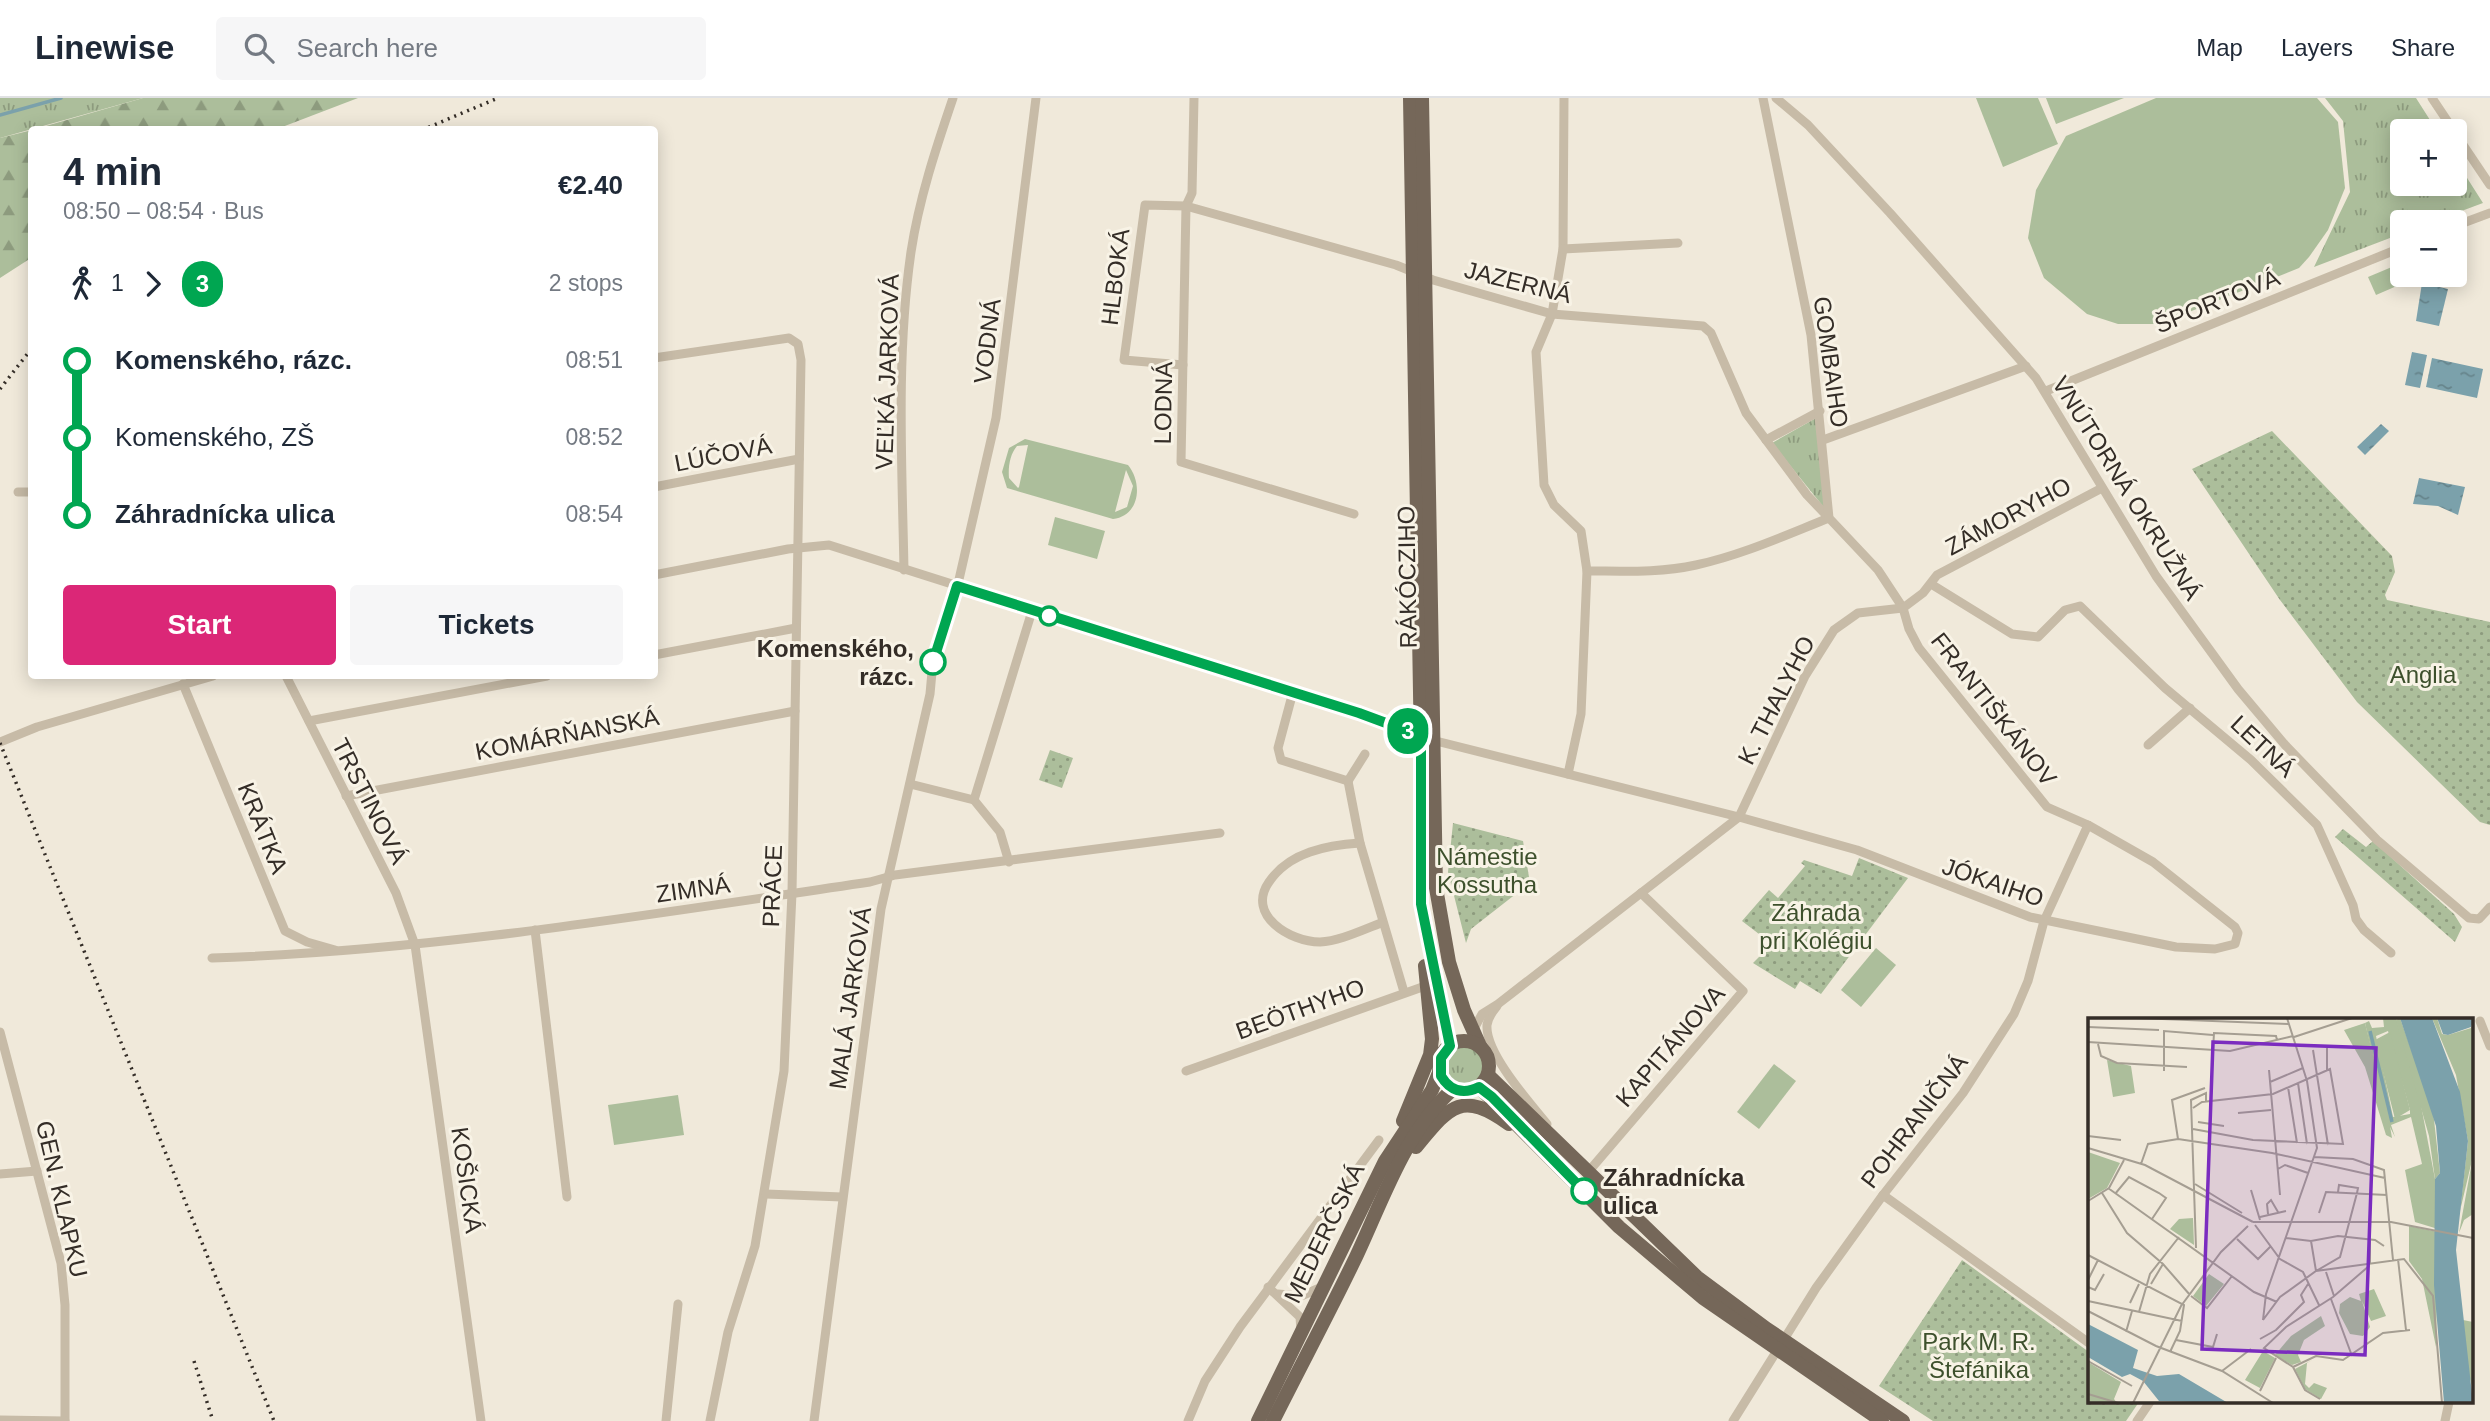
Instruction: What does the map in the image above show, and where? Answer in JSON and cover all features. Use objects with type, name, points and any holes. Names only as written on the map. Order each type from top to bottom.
[{"type":"main road","name":"RÁKÓCZIHO","points":[[1410,98],[1419,275]]},
{"type":"main road","name":"RÁKÓCZIHO","points":[[1422,98],[1419,275],[1426,738],[1421,904],[1450,1046]]},
{"type":"main road","name":"RÁKÓCZIHO","points":[[1426,738],[1436,888],[1450,962],[1464,1010],[1481,1048]]},
{"type":"main road","points":[[1385,1161],[1430,1055],[1421,904]]},
{"type":"main road","points":[[1466,1042],[1481,1048],[1488,1059],[1488,1074],[1479,1087],[1466,1091],[1453,1089],[1443,1078],[1440,1070],[1441,1058],[1450,1046],[1466,1042]]},
{"type":"main road","name":"MEDERČSKÁ","points":[[1258,1421],[1385,1161],[1432,1090],[1440,1070]]},
{"type":"main road","points":[[1488,1074],[1697,1277],[1780,1346],[1882,1421]]},
{"type":"main road","points":[[1479,1087],[1640,1244],[1703,1298],[1903,1421]]},
{"type":"main road","name":"MEDERČSKÁ","points":[[1273,1421],[1389,1187],[1398,1163],[1419,1127],[1453,1089]]},
{"type":"main road","points":[[1389,1187],[1408,1156],[1434,1125],[1458,1107],[1469,1105],[1486,1108],[1550,1159]]},
{"type":"street","name":"VEĽKÁ JARKOVÁ","points":[[904,570],[903,330],[912,250],[927,177],[953,98]]},
{"type":"street","name":"VODNÁ","points":[[957,586],[998,409],[1036,98]]},
{"type":"street","points":[[1186,206],[1192,193],[1194,98]]},
{"type":"street","points":[[1564,98],[1563,249],[1552,314],[1536,352],[1542,474],[1554,505],[1581,531],[1587,571],[1581,714],[1568,774]]},
{"type":"street","name":"GOMBAIHO","points":[[1763,98],[1811,335],[1829,518]]},
{"type":"street","name":"VNÚTORNÁ OKRUŽNÁ","points":[[1776,98],[1808,125],[2046,391],[2160,582],[2238,689],[2286,746],[2377,840],[2469,918],[2479,919],[2490,908]]},
{"type":"street","points":[[2432,98],[2446,119]]},
{"type":"street","points":[[2467,150],[2490,185]]},
{"type":"street","name":"HLBOKÁ","points":[[1183,365],[1124,360],[1145,205],[1186,206]]},
{"type":"street","name":"JAZERNÁ","points":[[1186,206],[1552,314],[1703,326],[1711,333],[1746,413],[1807,495],[1829,518]]},
{"type":"street","name":"LODNÁ","points":[[1186,206],[1181,462],[1354,514]]},
{"type":"street","points":[[2467,222],[2490,213]]},
{"type":"street","points":[[1563,249],[1678,243]]},
{"type":"street","name":"ŠPORTOVÁ","points":[[2046,391],[2390,252]]},
{"type":"street","name":"PRÁCE","points":[[658,357],[775,338],[789,338],[798,344],[799,459],[792,893],[784,1071],[755,1246],[728,1332],[710,1421]]},
{"type":"street","points":[[1823,440],[2026,366]]},
{"type":"street","points":[[1766,440],[1820,411]]},
{"type":"street","name":"LÚČOVÁ","points":[[658,486],[799,459]]},
{"type":"street","name":"ZÁMORYHO","points":[[1903,608],[1931,584],[1937,575],[2102,488]]},
{"type":"street","points":[[18,492],[28,492]]},
{"type":"street","points":[[1587,571],[1653,571],[1696,565],[1765,544],[1829,518],[1878,570],[1903,608]]},
{"type":"street","points":[[658,574],[797,548],[828,545],[1293,692],[1426,738],[1739,817]]},
{"type":"street","name":"LETNÁ","points":[[1931,584],[2012,634],[2038,637],[2065,610],[2080,606],[2190,708],[2251,760],[2317,825],[2353,905],[2356,919],[2364,930],[2391,953]]},
{"type":"street","name":"MALÁ JARKOVÁ","points":[[814,1421],[881,909],[930,694],[933,662],[957,586]]},
{"type":"street","name":"K. THALYHO","points":[[1739,817],[1805,676],[1834,630],[1858,613],[1903,608]]},
{"type":"street","name":"FRANTIŠKÁNOV","points":[[1903,608],[1909,629],[1919,648],[2047,807],[2088,825],[2154,862],[2235,927],[2238,939]]},
{"type":"street","points":[[974,800],[1031,611]]},
{"type":"street","points":[[658,654],[796,628]]},
{"type":"street","points":[[0,742],[47,724],[202,679]]},
{"type":"street","name":"TRSTINOVÁ","points":[[288,679],[408,919],[415,945]]},
{"type":"street","points":[[309,721],[531,679]]},
{"type":"street","name":"KRÁTKA","points":[[183,684],[285,931],[307,942],[341,951]]},
{"type":"street","points":[[1293,692],[1278,748],[1281,761],[1348,781]]},
{"type":"street","points":[[2148,745],[2190,708]]},
{"type":"street","name":"KOMÁRŇANSKÁ","points":[[346,796],[795,711]]},
{"type":"street","points":[[1365,754],[1348,781],[1360,843],[1381,923],[1404,992]]},
{"type":"street","points":[[910,784],[974,800],[1000,832],[1009,862]]},
{"type":"street","points":[[1474,1029],[1482,1014],[1739,817]]},
{"type":"street","name":"JÓKAIHO","points":[[1739,817],[1857,850],[2044,921],[2176,947],[2228,947],[2238,939]]},
{"type":"street","name":"POHRANIČNÁ","points":[[1733,1421],[1816,1288],[1883,1195],[1963,1093],[2014,1014],[2028,981],[2044,921],[2088,825]]},
{"type":"street","name":"ZIMNÁ","points":[[212,958],[415,945],[535,930],[888,877],[1220,833]]},
{"type":"street","points":[[1360,843],[1327,845],[1290,863],[1267,884],[1264,905],[1272,923],[1299,940],[1331,941],[1381,923]]},
{"type":"street","name":"KAPITÁNOVA","points":[[1589,1171],[1743,991],[1641,893]]},
{"type":"street","points":[[535,930],[567,1197]]},
{"type":"street","name":"KOŠICKÁ","points":[[415,945],[481,1421]]},
{"type":"street","name":"BEÖTHYHO","points":[[1186,1071],[1427,985]]},
{"type":"street","points":[[1498,1004],[1488,1019],[1487,1029],[1505,1072],[1567,1149]]},
{"type":"street","points":[[2480,1021],[2490,1046]]},
{"type":"street","name":"GEN. KLAPKU","points":[[0,1032],[64,1282],[65,1421]]},
{"type":"street","name":"MEDERČSKÁ","points":[[1188,1421],[1205,1381],[1268,1287],[1379,1140]]},
{"type":"street","points":[[0,1174],[37,1171]]},
{"type":"street","points":[[765,1194],[842,1197]]},
{"type":"street","points":[[1883,1195],[2088,1342]]},
{"type":"street","points":[[1268,1287],[1300,1317],[1301,1331]]},
{"type":"street","points":[[1278,1294],[1301,1296],[1322,1287]]},
{"type":"street","points":[[666,1421],[678,1304]]},
{"type":"street","points":[[2137,1421],[2149,1404]]},
{"type":"street","points":[[0,1420],[65,1421]]},
{"type":"green space","points":[[0,98],[143,98],[43,126],[28,126],[28,130],[0,138]]},
{"type":"green space","points":[[143,98],[358,98],[285,126],[46,126]]},
{"type":"green space","points":[[1976,98],[2038,98],[2058,144],[2003,167]]},
{"type":"green space","points":[[2046,98],[2124,98],[2056,124]]},
{"type":"green space","points":[[2156,98],[2317,98],[2338,122],[2345,188],[2328,230],[2299,268],[2159,324],[2118,324],[2087,314],[2044,278],[2028,238],[2036,190],[2066,136]]},
{"type":"green space","points":[[2325,98],[2416,98],[2429,119],[2390,119],[2390,196],[2467,196],[2467,178],[2483,203],[2464,210],[2390,210],[2390,238],[2314,267],[2350,192],[2343,121]]},
{"type":"green space","points":[[28,131],[28,260],[0,278],[0,138]]},
{"type":"green space","points":[[2390,268],[2390,287],[2394,287],[2376,295],[2368,277]]},
{"type":"green space","points":[[1816,418],[1826,510],[1772,443]]},
{"type":"green space","name":"Anglia","points":[[2272,431],[2392,556],[2395,572],[2385,595],[2387,600],[2490,622],[2490,825],[2480,822],[2357,702],[2280,600],[2192,469]]},
{"type":"green space","points":[[1025,439],[1128,465],[1136,481],[1134,505],[1122,517],[1113,519],[1007,488],[1002,472],[1009,448]],"holes":[[[1028,445],[1019,487],[1018,488],[1009,478],[1010,461],[1017,446]],[[1126,470],[1133,486],[1127,507],[1115,512]]]},
{"type":"green space","points":[[1055,517],[1105,531],[1097,559],[1048,545]]},
{"type":"green space","points":[[1050,750],[1073,758],[1062,788],[1039,780]]},
{"type":"green space","name":"Námestie Kossutha","points":[[1453,823],[1523,841],[1530,883],[1471,929],[1466,943],[1448,872]]},
{"type":"green space","points":[[2343,829],[2366,847],[2373,841],[2454,914],[2462,927],[2455,942],[2335,837]]},
{"type":"green space","name":"Záhrada pri Kolégiu","points":[[1859,858],[1908,878],[1821,994],[1800,981],[1795,989],[1753,963],[1772,944],[1742,921],[1769,890],[1778,898],[1805,866],[1801,863],[1804,860],[1852,876]]},
{"type":"green space","points":[[1876,948],[1896,965],[1861,1007],[1841,990]]},
{"type":"green space","points":[[1464,1047],[1472,1048],[1478,1053],[1483,1059],[1483,1075],[1478,1081],[1472,1086],[1464,1087],[1456,1086],[1450,1081],[1445,1075],[1444,1067],[1445,1059],[1450,1053],[1456,1048]]},
{"type":"green space","points":[[1774,1064],[1796,1081],[1759,1129],[1737,1112]]},
{"type":"green space","points":[[678,1095],[684,1135],[614,1145],[608,1105]]},
{"type":"green space","name":"Park M. R. Štefánika","points":[[1962,1260],[2088,1351],[2088,1404],[2138,1404],[2126,1421],[1933,1421],[1879,1386]]},
{"type":"water","points":[[2421,287],[2448,289],[2439,326],[2416,321]]},
{"type":"water","points":[[2412,352],[2427,355],[2420,388],[2405,385]]},
{"type":"water","points":[[2432,358],[2483,369],[2477,398],[2426,387]]},
{"type":"water","points":[[2381,424],[2389,431],[2365,455],[2357,447]]},
{"type":"water","points":[[2419,478],[2465,487],[2458,515],[2438,506],[2413,504]]},
{"type":"waterway","points":[[0,115],[61,98]]},
{"type":"railway","points":[[432,126],[498,98]]},
{"type":"railway","points":[[0,389],[28,353]]},
{"type":"railway","points":[[0,743],[274,1421]]},
{"type":"railway","points":[[194,1361],[213,1421]]},
{"type":"bus line","name":"3","points":[[933,662],[952,610],[957,586],[1359,713],[1421,736],[1421,904],[1450,1046],[1441,1058],[1441,1076],[1453,1089],[1466,1091],[1479,1087],[1492,1097],[1584,1191]]},
{"type":"place","name":"Komenského, rázc.","points":[[933,662]]},
{"type":"place","name":"Záhradnícka ulica","points":[[1584,1191]]}]
